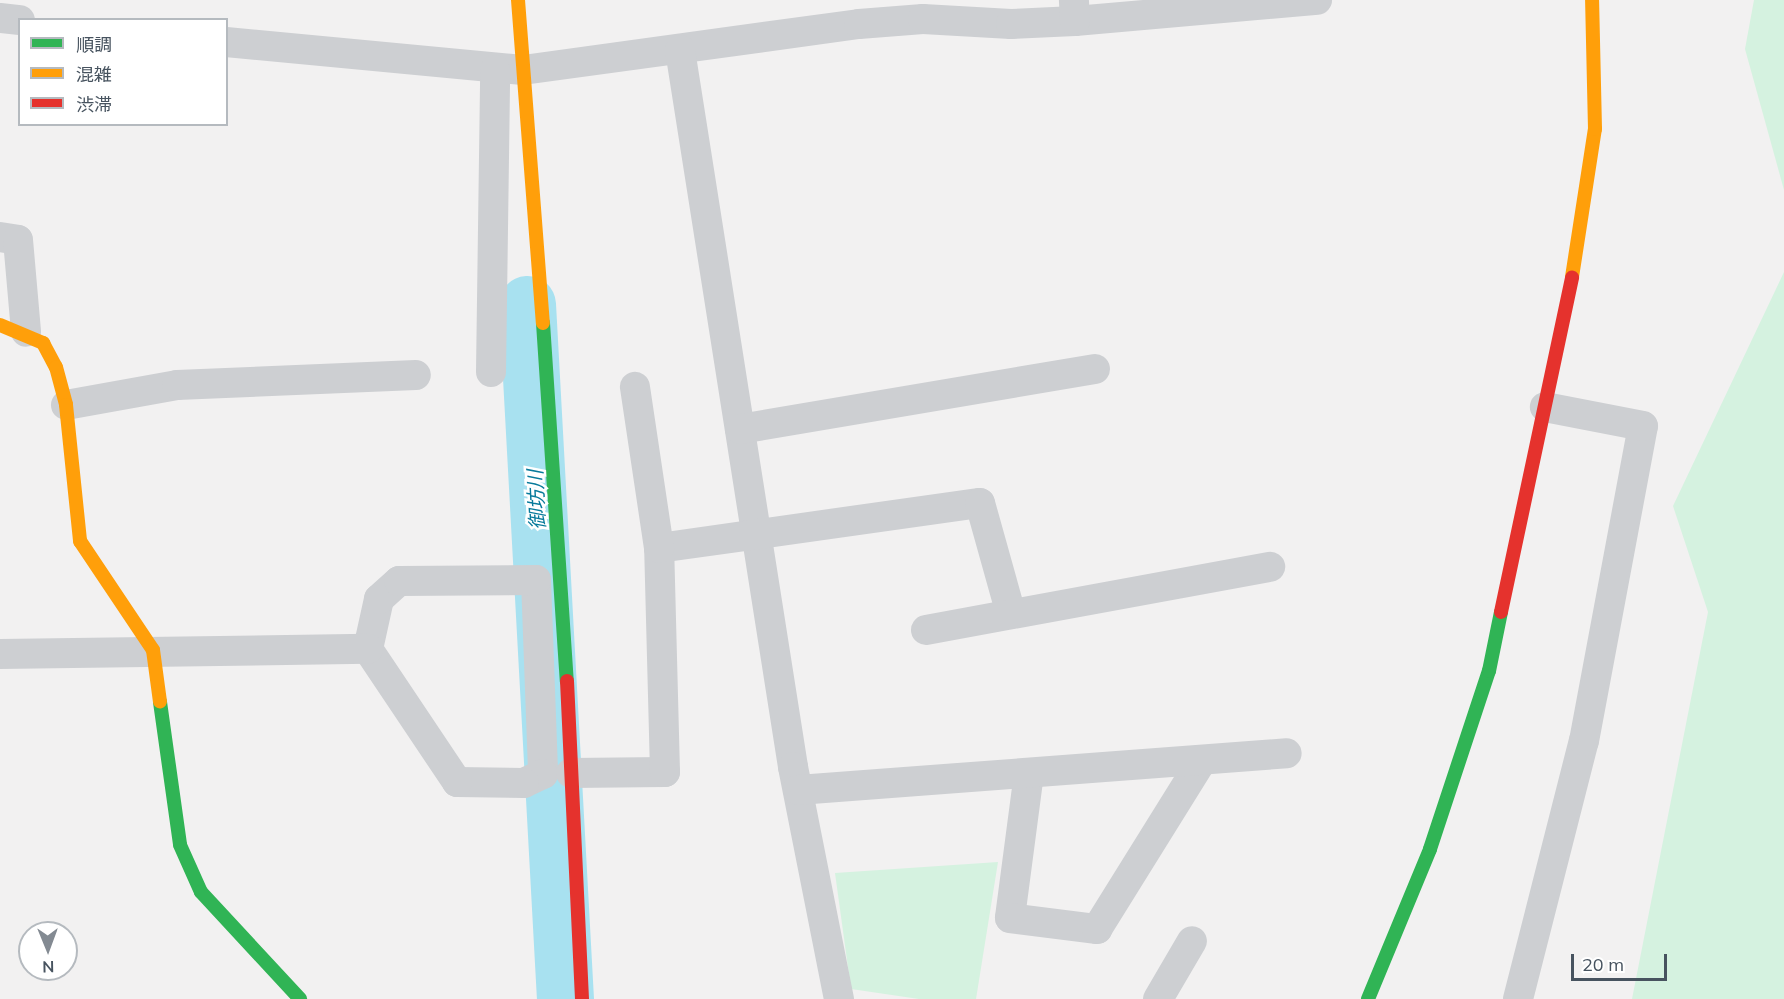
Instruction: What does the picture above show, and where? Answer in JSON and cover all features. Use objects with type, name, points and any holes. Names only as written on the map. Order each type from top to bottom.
[{"type":"street","points":[[491,372],[509,70],[518,0]]},
{"type":"street","points":[[228,42],[509,70],[923,19],[1011,24],[1074,10],[1317,0]]},
{"type":"street","points":[[1368,999],[1430,849],[1490,671],[1583,226],[1595,129],[1592,0]]},
{"type":"street","points":[[0,18],[18,20]]},
{"type":"street","points":[[680,50],[798,790],[839,999]]},
{"type":"street","points":[[509,70],[561,547],[582,999]]},
{"type":"street","points":[[0,237],[18,240],[13,328],[43,343],[66,405],[80,541],[153,650],[180,845],[201,892],[300,999]]},
{"type":"street","points":[[741,429],[1095,369]]},
{"type":"street","points":[[66,405],[177,385],[416,375]]},
{"type":"street","points":[[571,773],[665,772],[659,548],[635,387]]},
{"type":"street","points":[[1518,999],[1584,741],[1643,426],[1545,407]]},
{"type":"street","points":[[659,548],[756,532],[980,503],[1011,614]]},
{"type":"street","points":[[926,630],[1270,567]]},
{"type":"street","points":[[536,580],[543,774],[524,783],[457,782],[368,649],[380,599],[399,581],[536,580]]},
{"type":"street","points":[[0,654],[153,650],[368,649]]},
{"type":"street","points":[[798,790],[1287,753]]},
{"type":"street","points":[[1029,773],[1010,918],[1097,929],[1202,760]]},
{"type":"street","points":[[1158,999],[1192,941]]},
{"type":"green space","points":[[1754,0],[1784,0],[1784,190],[1745,49]]},
{"type":"green space","points":[[1784,272],[1784,999],[1632,999],[1708,612],[1673,506]]},
{"type":"green space","points":[[998,862],[976,999],[919,999],[851,989],[835,873]]},
{"type":"waterway","name":"御坊川","points":[[527,304],[565,999]]},
{"type":"traffic: fast","points":[[543,323],[567,681]]},
{"type":"traffic: fast","points":[[1368,999],[1430,849],[1489,671],[1501,612]]},
{"type":"traffic: fast","points":[[160,702],[180,845],[201,892],[300,999]]},
{"type":"traffic: slow","points":[[518,0],[543,323]]},
{"type":"traffic: slow","points":[[1572,277],[1595,129],[1592,0]]},
{"type":"traffic: slow","points":[[0,325],[43,343],[56,367],[66,405],[80,541],[153,650],[160,702]]},
{"type":"traffic: jam","points":[[1501,612],[1572,277]]},
{"type":"traffic: jam","points":[[567,681],[582,999]]}]
